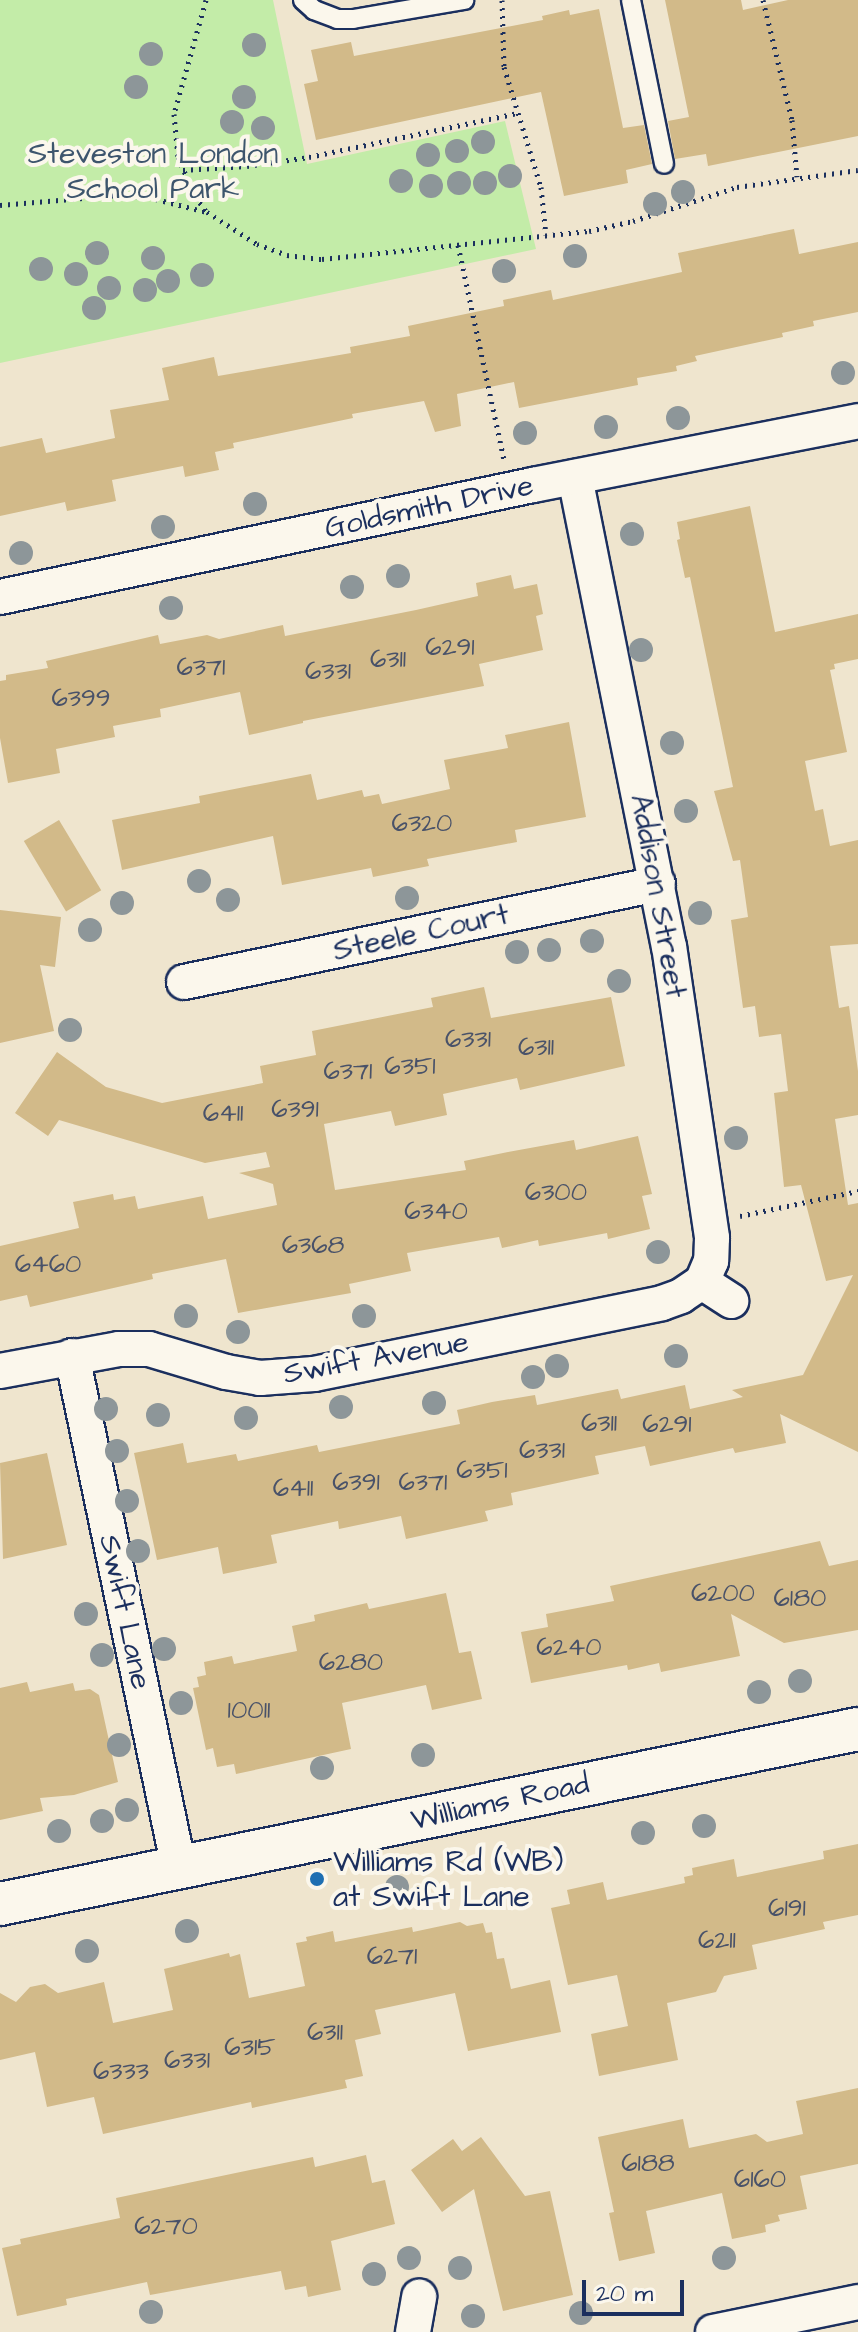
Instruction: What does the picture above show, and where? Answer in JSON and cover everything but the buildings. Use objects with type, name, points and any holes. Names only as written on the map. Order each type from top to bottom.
[{"type":"street","name":"Goldsmith Drive","points":[[0,597],[858,421]]},
{"type":"street","name":"Addison Street","points":[[575,477],[658,884],[712,1238],[711,1261],[702,1282]]},
{"type":"street","name":"Steele Court","points":[[184,982],[658,884]]},
{"type":"street","points":[[702,1282],[731,1301]]},
{"type":"street","name":"Swift Avenue","points":[[0,1371],[119,1349],[149,1349],[226,1372],[260,1378],[314,1374],[662,1303],[681,1296],[702,1282]]},
{"type":"street","name":"Swift Lane","points":[[72,1356],[179,1868]]},
{"type":"street","name":"Williams Road","points":[[0,1904],[858,1729]]},
{"type":"street","points":[[413,2332],[419,2297]]},
{"type":"street","points":[[713,2332],[858,2302]]},
{"type":"lane","points":[[303,0],[314,10],[348,19],[464,0]]},
{"type":"lane","points":[[631,0],[664,164]]},
{"type":"path","points":[[206,0],[174,114],[183,170],[207,212]]},
{"type":"path","points":[[502,0],[504,67],[541,187],[546,235]]},
{"type":"path","points":[[763,0],[792,120],[797,177]]},
{"type":"path","points":[[183,170],[296,159],[518,113]]},
{"type":"path","points":[[0,205],[119,195],[179,203],[207,212],[257,244],[287,255],[322,259],[546,235],[633,221],[737,187],[858,170]]},
{"type":"path","points":[[458,245],[506,466]]},
{"type":"path","points":[[735,1217],[858,1191]]},
{"type":"green space","name":"Steveston London School Park","points":[[0,0],[273,0],[307,164],[505,121],[536,249],[0,363]]},
{"type":"place","name":"Williams Rd (WB) at Swift Lane","points":[[317,1879]]}]
